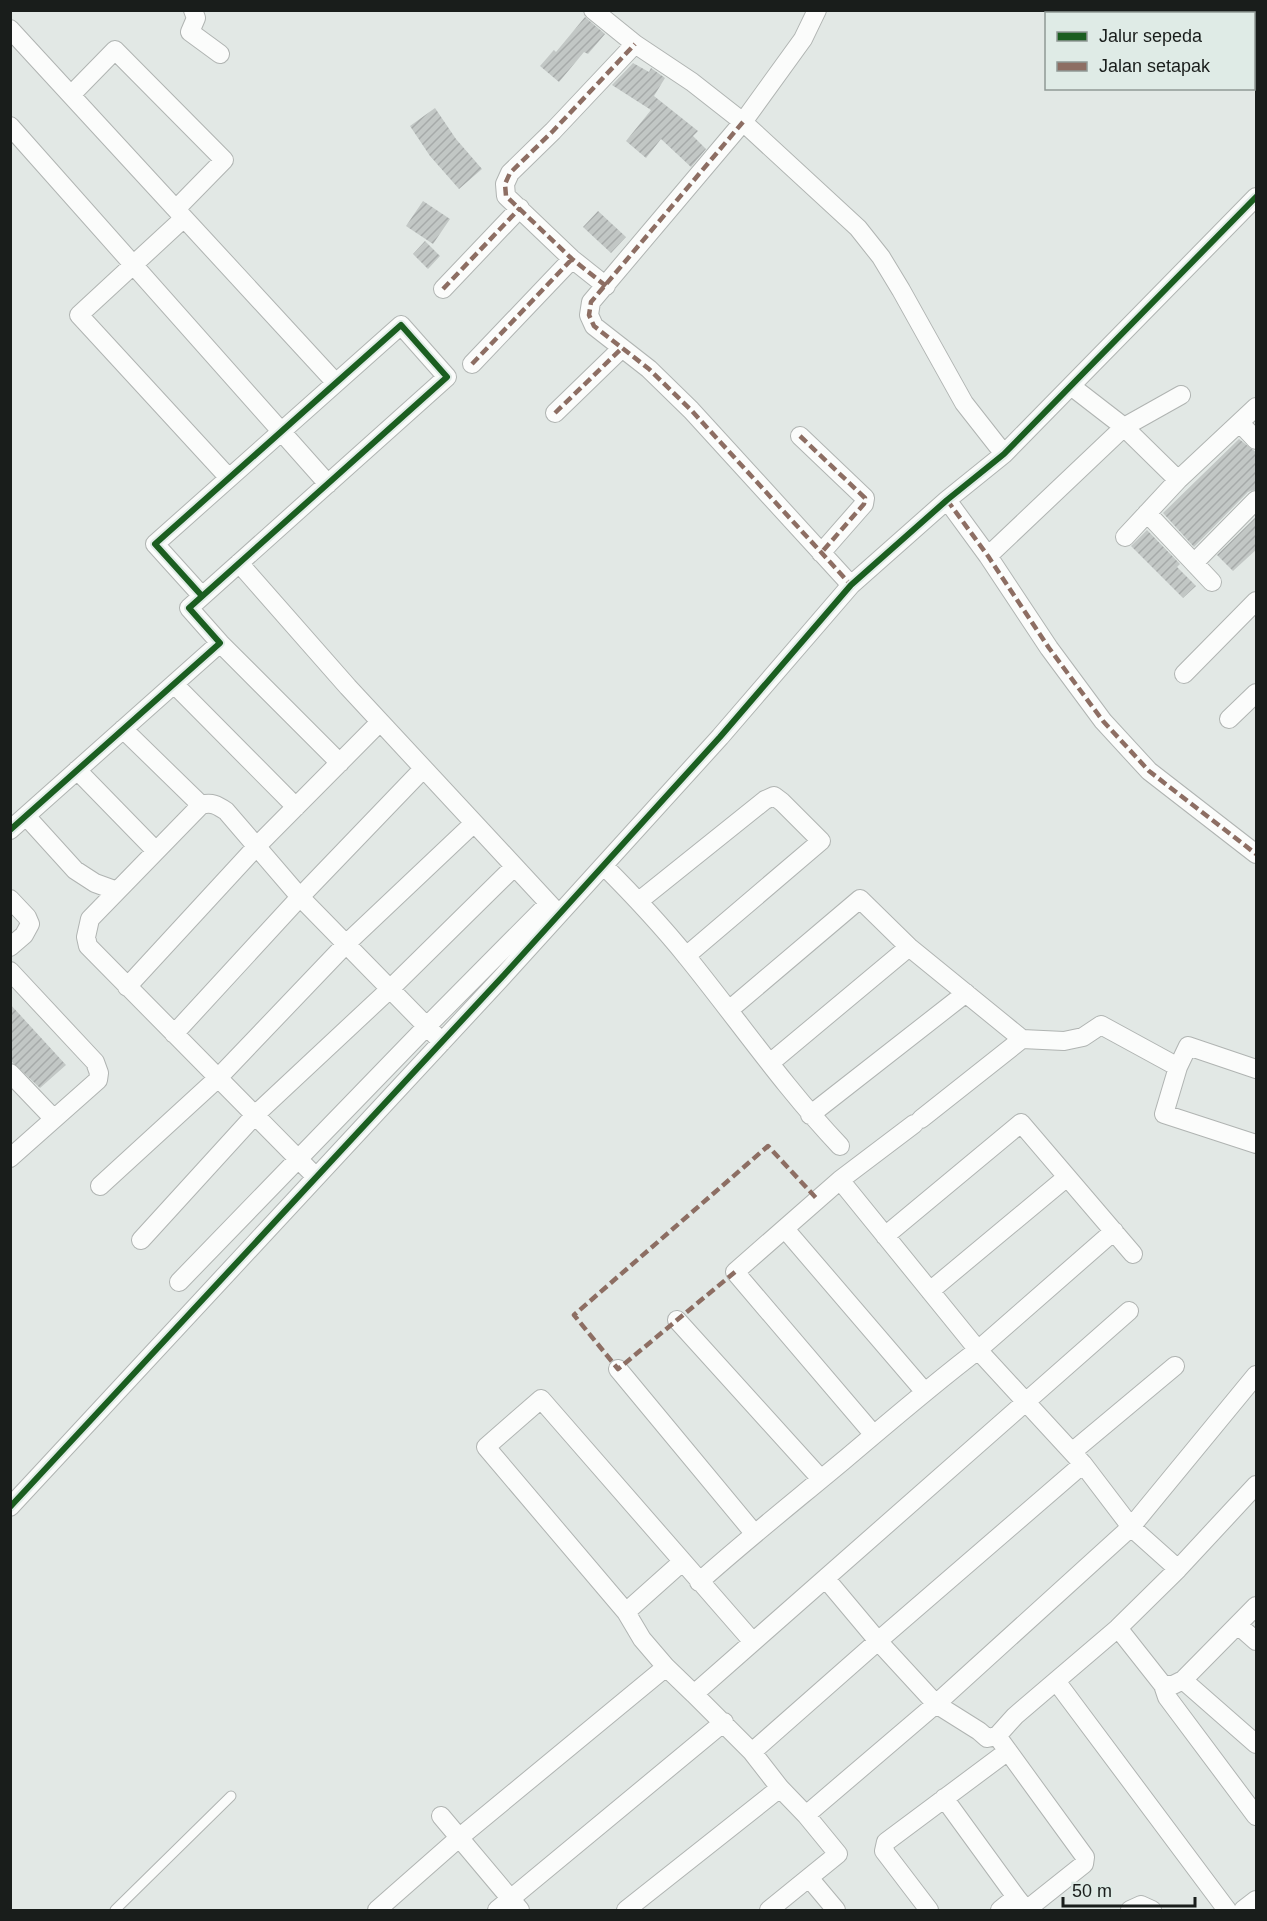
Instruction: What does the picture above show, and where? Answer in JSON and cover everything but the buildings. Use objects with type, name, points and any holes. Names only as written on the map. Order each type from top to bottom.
[{"type":"street","points":[[193,10],[195,18],[190,32],[220,54]]},
{"type":"street","points":[[593,10],[635,44],[692,82],[743,122],[858,228],[881,257],[964,403],[1004,454]]},
{"type":"street","points":[[817,10],[803,39],[743,122],[591,303],[589,315],[594,326],[650,369],[691,410],[851,585]]},
{"type":"street","points":[[10,29],[336,383]]},
{"type":"street","points":[[606,286],[572,259],[507,196],[505,184],[510,173],[635,44]]},
{"type":"street","points":[[71,95],[116,50],[224,160],[133,264],[79,315],[230,478]]},
{"type":"street","points":[[10,126],[328,484]]},
{"type":"street","points":[[179,1282],[427,1026],[604,866],[720,737],[851,585],[947,500],[1004,454],[1257,197]]},
{"type":"street","points":[[443,289],[520,208]]},
{"type":"street","points":[[472,364],[572,259]]},
{"type":"street","points":[[202,596],[156,544],[401,325],[447,377],[189,608],[220,643],[340,763]]},
{"type":"street","points":[[555,413],[622,348]]},
{"type":"street","points":[[1071,386],[1124,427],[1178,480]]},
{"type":"street","points":[[988,556],[1124,427],[1181,395]]},
{"type":"street","points":[[1125,537],[1178,480],[1257,406]]},
{"type":"street","points":[[1240,423],[1257,440]]},
{"type":"street","points":[[800,436],[865,498],[864,504],[821,553]]},
{"type":"street","points":[[947,500],[988,556],[1049,648],[1103,721],[1149,771],[1257,854]]},
{"type":"street","points":[[1194,563],[1257,500]]},
{"type":"street","points":[[1147,513],[1212,582]]},
{"type":"street","points":[[239,563],[380,722],[554,909]]},
{"type":"street","points":[[1184,674],[1257,601]]},
{"type":"street","points":[[10,830],[220,643]]},
{"type":"street","points":[[174,684],[296,807]]},
{"type":"street","points":[[1229,720],[1257,693]]},
{"type":"street","points":[[127,987],[256,846],[380,722]]},
{"type":"street","points":[[123,729],[201,805]]},
{"type":"street","points":[[174,1034],[300,897],[423,769]]},
{"type":"street","points":[[77,770],[156,851]]},
{"type":"street","points":[[639,901],[765,800],[774,796],[821,841],[686,956]]},
{"type":"street","points":[[316,1177],[88,946],[86,937],[90,919],[201,805],[209,803],[218,805],[226,811],[300,897],[442,1042]]},
{"type":"street","points":[[26,816],[75,870],[95,883],[117,891]]},
{"type":"street","points":[[100,1186],[218,1078],[346,944],[473,824]]},
{"type":"street","points":[[604,866],[639,901],[686,956],[810,1116],[840,1146]]},
{"type":"street","points":[[141,1240],[254,1116],[391,988],[513,867]]},
{"type":"street","points":[[10,899],[27,917],[30,924],[24,934],[10,947]]},
{"type":"street","points":[[729,1010],[860,900],[909,947],[1022,1039],[1064,1041],[1083,1037],[1101,1025],[1178,1067]]},
{"type":"street","points":[[10,1507],[442,1042],[554,909]]},
{"type":"street","points":[[770,1063],[909,947]]},
{"type":"street","points":[[10,971],[95,1062],[99,1073],[98,1080],[10,1158]]},
{"type":"street","points":[[810,1116],[966,993]]},
{"type":"street","points":[[874,1435],[735,1272],[840,1180],[1022,1039]]},
{"type":"street","points":[[1257,1069],[1188,1046],[1178,1067],[1164,1114],[1257,1144]]},
{"type":"street","points":[[10,1073],[54,1119]]},
{"type":"street","points":[[885,1236],[1021,1123],[1133,1254]]},
{"type":"street","points":[[930,1291],[1067,1177]]},
{"type":"street","points":[[840,1180],[978,1350],[1077,1458],[1131,1527],[1178,1569]]},
{"type":"street","points":[[785,1229],[924,1391]]},
{"type":"street","points":[[699,1582],[924,1391],[978,1350],[1114,1231]]},
{"type":"street","points":[[694,1694],[1129,1311]]},
{"type":"street","points":[[677,1320],[821,1479]]},
{"type":"street","points":[[752,1752],[878,1641],[1175,1366]]},
{"type":"street","points":[[618,1369],[754,1533]]},
{"type":"street","points":[[806,1815],[936,1704],[1131,1527],[1257,1375]]},
{"type":"street","points":[[753,1642],[541,1399],[486,1447],[626,1612],[642,1639],[752,1752],[838,1854],[770,1911]]},
{"type":"street","points":[[929,1911],[884,1851],[886,1842],[944,1798],[1002,1744],[1015,1716],[1118,1628],[1178,1569],[1257,1485]]},
{"type":"street","points":[[626,1612],[682,1562]]},
{"type":"street","points":[[826,1579],[878,1641],[936,1704],[987,1738],[1002,1744],[1085,1857],[1084,1864],[1030,1907],[1024,1906],[944,1798]]},
{"type":"street","points":[[1163,1685],[1173,1685],[1183,1680],[1257,1606]]},
{"type":"street","points":[[1239,1626],[1257,1641]]},
{"type":"street","points":[[1118,1628],[1163,1685],[1167,1697],[1257,1816]]},
{"type":"street","points":[[377,1911],[460,1837],[666,1666]]},
{"type":"street","points":[[1183,1680],[1257,1744]]},
{"type":"street","points":[[1056,1681],[1227,1911]]},
{"type":"street","points":[[441,1816],[460,1837],[509,1907],[724,1722]]},
{"type":"street","points":[[626,1911],[780,1788]]},
{"type":"street","points":[[810,1879],[837,1911]]},
{"type":"street","points":[[1000,1911],[1017,1898]]},
{"type":"street","points":[[1243,1911],[1257,1900]]},
{"type":"street","points":[[1130,1911],[1140,1905],[1152,1911]]},
{"type":"lane","points":[[115,1911],[231,1796]]},
{"type":"marked path","points":[[606,286],[572,259],[506,196],[505,184],[510,173],[635,44]]},
{"type":"marked path","points":[[743,122],[591,302],[589,315],[594,326],[649,369],[691,410],[851,585]]},
{"type":"marked path","points":[[443,289],[520,208]]},
{"type":"marked path","points":[[472,364],[572,259]]},
{"type":"marked path","points":[[555,413],[622,348]]},
{"type":"marked path","points":[[800,436],[865,498],[864,504],[821,553]]},
{"type":"marked path","points":[[947,500],[988,556],[1049,648],[1103,721],[1149,771],[1256,854]]},
{"type":"marked path","points":[[735,1272],[618,1369],[574,1315],[768,1146],[818,1200]]},
{"type":"cycle path","points":[[10,1507],[504,975],[720,737],[851,585],[947,500],[1004,454],[1256,197]]},
{"type":"cycle path","points":[[10,830],[220,643],[189,608],[447,377],[401,325],[155,544],[202,596]]}]
